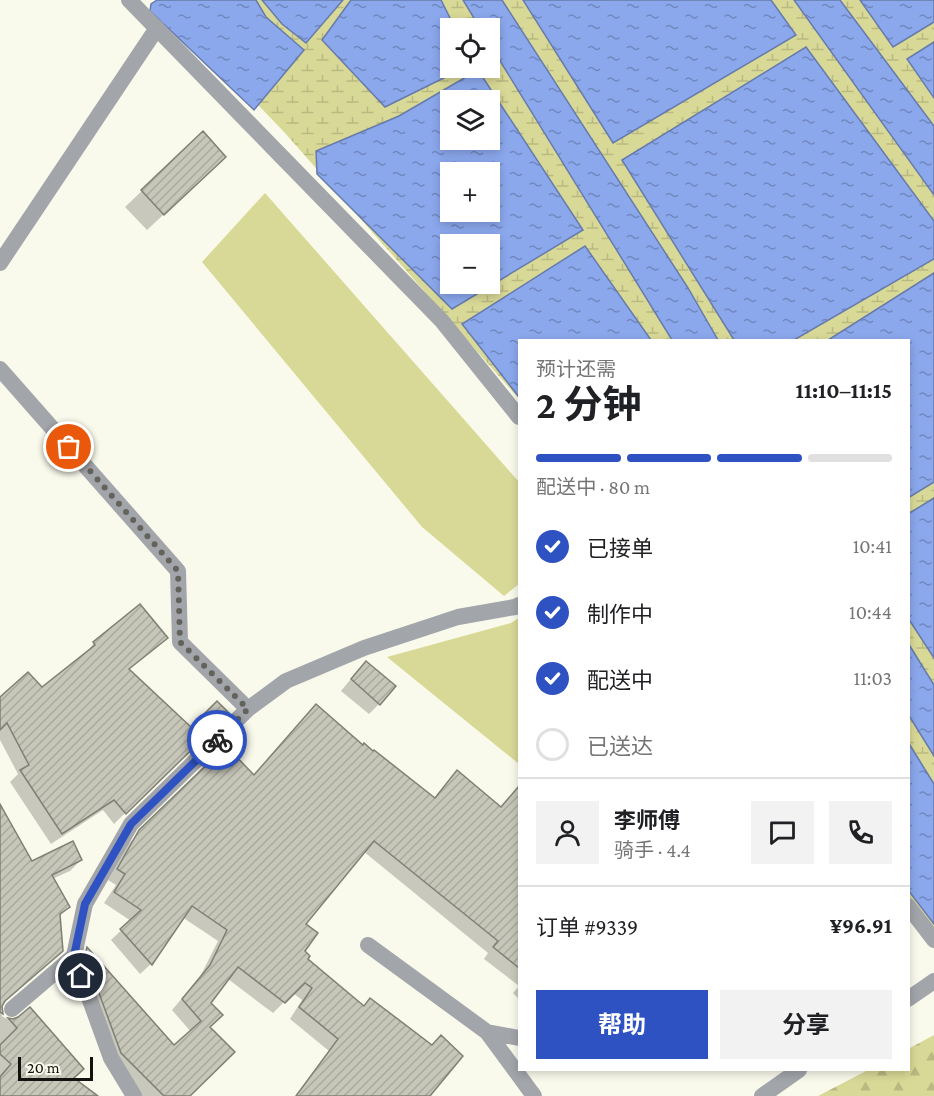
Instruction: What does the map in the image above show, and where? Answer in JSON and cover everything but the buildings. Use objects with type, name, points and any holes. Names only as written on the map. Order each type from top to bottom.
[{"type":"street","points":[[129,0],[442,321],[518,416]]},
{"type":"street","points":[[0,263],[156,28]]},
{"type":"street","points":[[0,369],[178,571],[180,642],[248,709]]},
{"type":"street","points":[[134,1096],[111,1058],[74,956],[85,904],[131,824],[248,709],[286,681],[364,648],[458,617],[518,605]]},
{"type":"street","points":[[910,909],[934,940]]},
{"type":"street","points":[[369,945],[487,1032],[534,1096]]},
{"type":"street","points":[[12,1009],[74,956]]},
{"type":"street","points":[[910,998],[934,981]]},
{"type":"street","points":[[487,1032],[518,1038]]},
{"type":"street","points":[[762,1096],[799,1071]]},
{"type":"green space","points":[[157,0],[934,0],[934,939],[910,918],[910,339],[518,339],[518,398],[285,133]]},
{"type":"green space","points":[[265,193],[518,481],[518,585],[504,596],[422,527],[202,262]]},
{"type":"green space","points":[[518,619],[518,763],[387,657],[511,623]]},
{"type":"green space","points":[[934,1035],[934,1096],[818,1096],[866,1071],[910,1071],[910,1048]]},
{"type":"water","points":[[157,0],[256,0],[266,17],[304,50],[254,110],[150,11],[151,4]]},
{"type":"water","points":[[262,0],[343,0],[306,43],[282,24]]},
{"type":"water","points":[[351,0],[441,0],[450,18],[440,18],[440,78],[444,78],[385,107],[322,40]]},
{"type":"water","points":[[463,0],[502,0],[688,288],[717,339],[671,339],[500,61],[500,18],[474,18]]},
{"type":"water","points":[[523,0],[771,0],[796,35],[613,143]]},
{"type":"water","points":[[794,0],[840,0],[934,126],[934,195]]},
{"type":"water","points":[[860,0],[934,0],[934,22],[893,47]]},
{"type":"water","points":[[934,42],[934,98],[907,59]]},
{"type":"water","points":[[806,47],[934,221],[934,259],[796,339],[733,339],[622,160]]},
{"type":"water","points":[[464,78],[483,78],[491,90],[444,90]]},
{"type":"water","points":[[440,92],[440,150],[500,150],[500,104],[583,230],[500,280],[500,234],[440,234],[440,294],[477,294],[452,309],[317,174],[316,151],[399,116]]},
{"type":"water","points":[[585,246],[650,339],[518,339],[518,396],[462,324]]},
{"type":"water","points":[[934,273],[934,482],[910,497],[910,339],[830,339]]},
{"type":"water","points":[[934,498],[934,658],[910,621],[910,513]]},
{"type":"water","points":[[910,646],[934,685],[934,756],[910,717]]},
{"type":"water","points":[[910,745],[934,784],[934,924],[910,893]]},
{"type":"way so far","points":[[69,447],[178,571],[180,642],[248,709],[217,740]]},
{"type":"route","points":[[81,976],[74,956],[85,904],[131,824],[217,740]]}]
